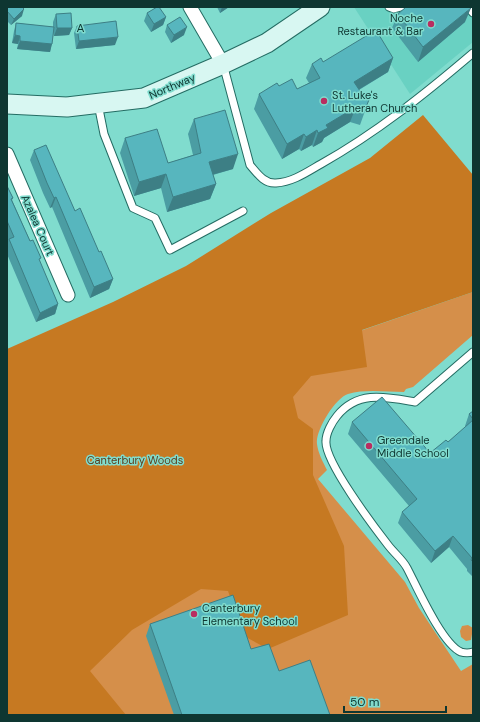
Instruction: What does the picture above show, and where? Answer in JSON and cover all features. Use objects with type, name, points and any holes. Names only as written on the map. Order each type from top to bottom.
[{"type":"street","points":[[190,7],[223,64]]},
{"type":"street","name":"Northway","points":[[7,104],[67,107],[144,98],[223,64],[266,43],[320,7]]},
{"type":"street","name":"Azalea Court","points":[[7,154],[68,295]]},
{"type":"lane","points":[[389,7],[394,9],[401,7]]},
{"type":"lane","points":[[468,7],[473,13]]},
{"type":"lane","points":[[223,64],[250,165],[266,181],[275,183],[291,181],[351,147],[425,93],[473,53]]},
{"type":"lane","points":[[98,104],[104,134],[133,208],[155,218],[170,250],[243,211]]},
{"type":"lane","points":[[473,352],[415,402],[376,396],[360,400],[344,407],[333,421],[326,442],[332,463],[388,545],[406,566],[434,619],[452,646],[462,652],[473,652]]},
{"type":"shaded area","points":[[354,7],[473,7],[473,42],[410,94]]},
{"type":"shaded area","points":[[473,292],[473,335],[413,387],[406,389],[404,392],[355,392],[343,397],[337,402],[327,416],[319,431],[317,444],[327,470],[318,479],[405,582],[419,608],[461,671],[473,664],[473,715],[67,715],[41,661],[241,372]]},
{"type":"shaded area","points":[[468,625],[473,628],[471,640],[466,641],[461,637],[460,631],[462,626]]},
{"type":"green space","name":"Canterbury Woods","points":[[423,115],[473,175],[473,292],[362,330],[367,367],[311,376],[293,397],[298,418],[313,429],[313,475],[344,546],[348,615],[268,649],[244,636],[228,591],[201,589],[132,630],[90,671],[126,715],[7,715],[7,349],[113,302],[186,266],[271,213],[370,158]]},
{"type":"building","points":[[7,7],[22,7],[24,9],[14,19],[7,11]]},
{"type":"building","points":[[159,7],[166,17],[154,24],[147,13]]},
{"type":"building","points":[[406,7],[471,8],[423,47],[398,14]]},
{"type":"building","points":[[71,13],[72,28],[57,28],[56,14]]},
{"type":"building","points":[[180,17],[187,27],[174,35],[167,25]]},
{"type":"building","points":[[116,21],[118,37],[79,41],[77,26]]},
{"type":"building","points":[[16,23],[54,27],[52,44],[20,41],[20,36],[15,35]]},
{"type":"building","name":"St. Luke's Lutheran Church","points":[[376,30],[393,58],[354,82],[362,94],[370,97],[365,110],[356,107],[326,125],[328,128],[318,133],[317,130],[306,137],[304,134],[287,144],[259,94],[277,83],[279,86],[292,79],[297,89],[320,78],[312,64],[321,58],[323,62]]},
{"type":"building","points":[[225,110],[238,154],[209,162],[216,184],[173,197],[166,174],[139,182],[125,138],[157,129],[168,163],[201,153],[194,119]]},
{"type":"building","points":[[46,145],[75,211],[80,208],[99,252],[101,251],[113,279],[94,287],[56,197],[54,198],[47,183],[34,150]]},
{"type":"building","points":[[7,186],[13,198],[11,199],[30,241],[33,240],[41,258],[39,259],[58,304],[40,313],[9,239],[14,237],[7,221]]},
{"type":"building","name":"Greendale Middle School","points":[[382,397],[430,453],[446,440],[448,442],[473,420],[473,562],[471,560],[472,558],[453,536],[435,551],[402,512],[417,499],[352,422]]},
{"type":"building","points":[[473,411],[473,419],[469,414]]},
{"type":"building","name":"Canterbury Elementary School","points":[[233,595],[251,649],[269,644],[279,671],[310,660],[330,715],[182,715],[150,624]]},
{"type":"place","name":"Noche Restaurant & Bar","points":[[431,24]]},
{"type":"place","name":"St. Luke's Lutheran Church","points":[[324,101]]},
{"type":"place","name":"Greendale Middle School","points":[[369,446]]},
{"type":"place","name":"Canterbury Elementary School","points":[[194,614]]},
{"type":"district","name":"A","points":[[81,28]]}]
